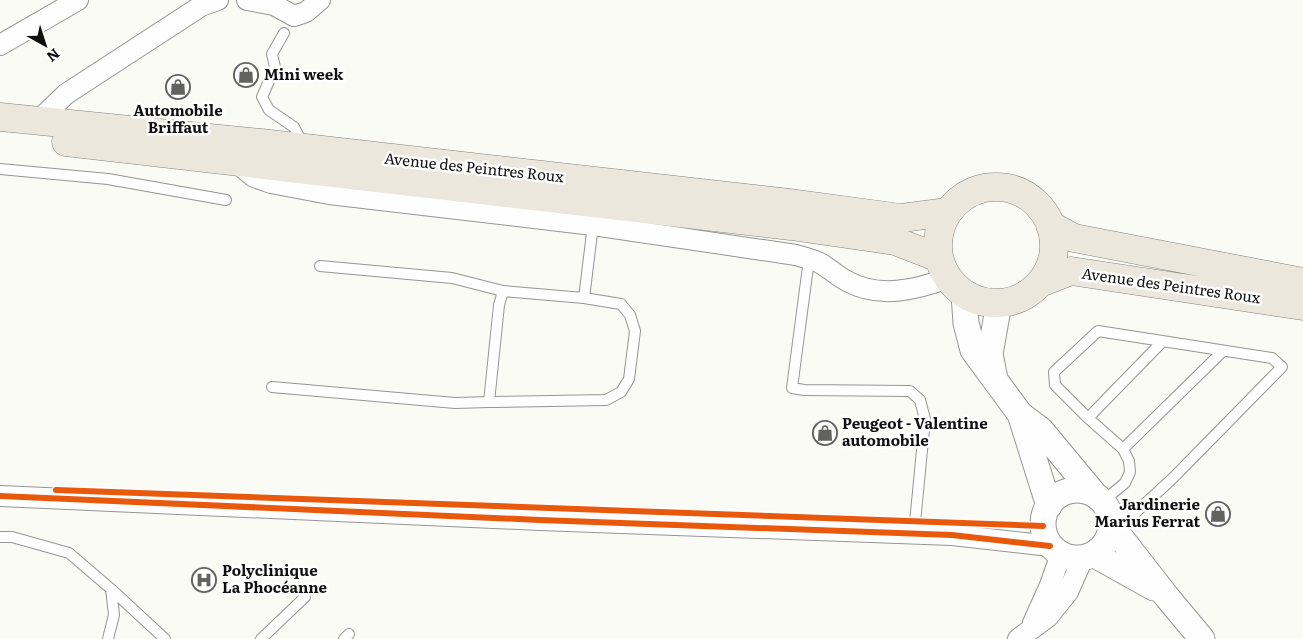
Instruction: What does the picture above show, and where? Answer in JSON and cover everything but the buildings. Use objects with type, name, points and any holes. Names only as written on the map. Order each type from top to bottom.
[{"type":"main road","name":"Avenue des Peintres Roux","points":[[0,117],[306,148],[901,218],[948,212]]},
{"type":"main road","name":"Avenue des Peintres Roux","points":[[0,134],[791,226],[896,241],[950,276]]},
{"type":"main road","points":[[1003,187],[1018,191],[1032,200],[1043,211],[1050,225],[1054,245],[1050,265],[1040,283],[1022,297],[999,303],[981,301],[950,276],[938,234],[948,212],[959,200],[972,192],[987,188],[1003,187]]},
{"type":"main road","name":"Avenue des Peintres Roux","points":[[1050,225],[1074,238],[1303,282]]},
{"type":"main road","name":"Avenue des Peintres Roux","points":[[1040,283],[1071,271],[1303,306]]},
{"type":"street","points":[[0,45],[78,0]]},
{"type":"street","points":[[38,121],[66,94],[201,6],[218,0]]},
{"type":"street","points":[[246,0],[274,5],[294,16],[306,12],[320,0]]},
{"type":"street","name":"Avenue des Peintres Roux","points":[[235,162],[254,176],[271,183],[329,194],[593,225],[796,255],[819,263],[848,283],[872,290],[899,292],[927,286],[950,276]]},
{"type":"street","points":[[950,276],[973,350],[1020,414],[1040,430],[1105,510],[1167,596],[1202,639]]},
{"type":"street","points":[[995,381],[990,354],[999,303]]},
{"type":"street","points":[[1020,414],[1049,506]]},
{"type":"street","points":[[0,496],[540,520],[914,533],[980,537],[1072,553],[1102,547],[1109,537],[1105,510],[1083,491],[1070,491],[1058,496],[1049,506],[1044,516],[1045,537],[1072,553],[1145,582],[1167,596]]},
{"type":"street","points":[[1022,636],[1038,614],[1050,586],[1072,553]]},
{"type":"lane","points":[[284,33],[272,54],[275,67],[262,97],[269,110],[294,127],[306,148]]},
{"type":"lane","points":[[0,169],[108,179],[226,200]]},
{"type":"lane","points":[[584,298],[593,225]]},
{"type":"lane","points":[[809,259],[792,388],[804,390],[910,391],[920,400],[925,419],[914,533]]},
{"type":"lane","points":[[272,387],[455,403],[606,400],[621,392],[630,379],[635,331],[630,315],[621,304],[584,298],[504,290],[452,278],[320,266]]},
{"type":"lane","points":[[489,402],[499,305],[504,290]]},
{"type":"lane","points":[[1098,331],[1272,358],[1282,367],[1173,478],[1135,512],[1105,510],[1125,483],[1130,472],[1129,461],[1123,449],[1055,385],[1054,372],[1098,331]]},
{"type":"lane","points":[[1088,418],[1163,341]]},
{"type":"lane","points":[[1123,449],[1223,351]]},
{"type":"lane","points":[[0,537],[12,537],[68,553],[111,589],[165,639]]},
{"type":"lane","points":[[108,639],[114,615],[111,589]]},
{"type":"lane","points":[[261,639],[305,597]]},
{"type":"cycle path","points":[[56,490],[1043,526]]},
{"type":"cycle path","points":[[0,496],[540,520],[952,535],[1050,546]]},
{"type":"place","name":"Mini week","points":[[246,75]]},
{"type":"place","name":"Automobile Briffaut","points":[[178,87]]},
{"type":"place","name":"Peugeot - Valentine automobile","points":[[825,433]]},
{"type":"place","name":"Jardinerie Marius Ferrat","points":[[1218,514]]},
{"type":"place","name":"Polyclinique La Phocéanne","points":[[204,580]]}]
